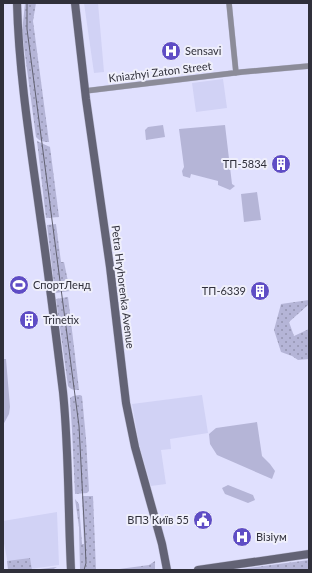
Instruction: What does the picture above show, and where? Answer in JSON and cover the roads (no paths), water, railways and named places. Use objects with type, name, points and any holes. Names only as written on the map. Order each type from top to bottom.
[{"type":"main road","points":[[17,3],[18,32],[28,132],[63,394],[67,454],[71,570]]},
{"type":"main road","name":"Petra Hryhorenka Avenue","points":[[75,3],[85,91],[110,267],[126,403],[134,447],[162,544],[167,570]]},
{"type":"main road","points":[[198,570],[309,554]]},
{"type":"street","points":[[229,3],[236,73]]},
{"type":"street","name":"Kniazhyi Zaton Street","points":[[85,91],[309,66]]},
{"type":"tram line","points":[[27,3],[27,29],[79,426],[86,563],[84,570]]},
{"type":"place","name":"Sensavi","points":[[171,51]]},
{"type":"place","name":"ТП-5834","points":[[281,164]]},
{"type":"place","name":"СпортЛенд","points":[[19,285]]},
{"type":"place","name":"ТП-6339","points":[[260,291]]},
{"type":"place","name":"Trinetix","points":[[29,320]]},
{"type":"place","name":"ВПЗ Київ 55","points":[[203,520]]},
{"type":"place","name":"Візіум","points":[[242,537]]}]
